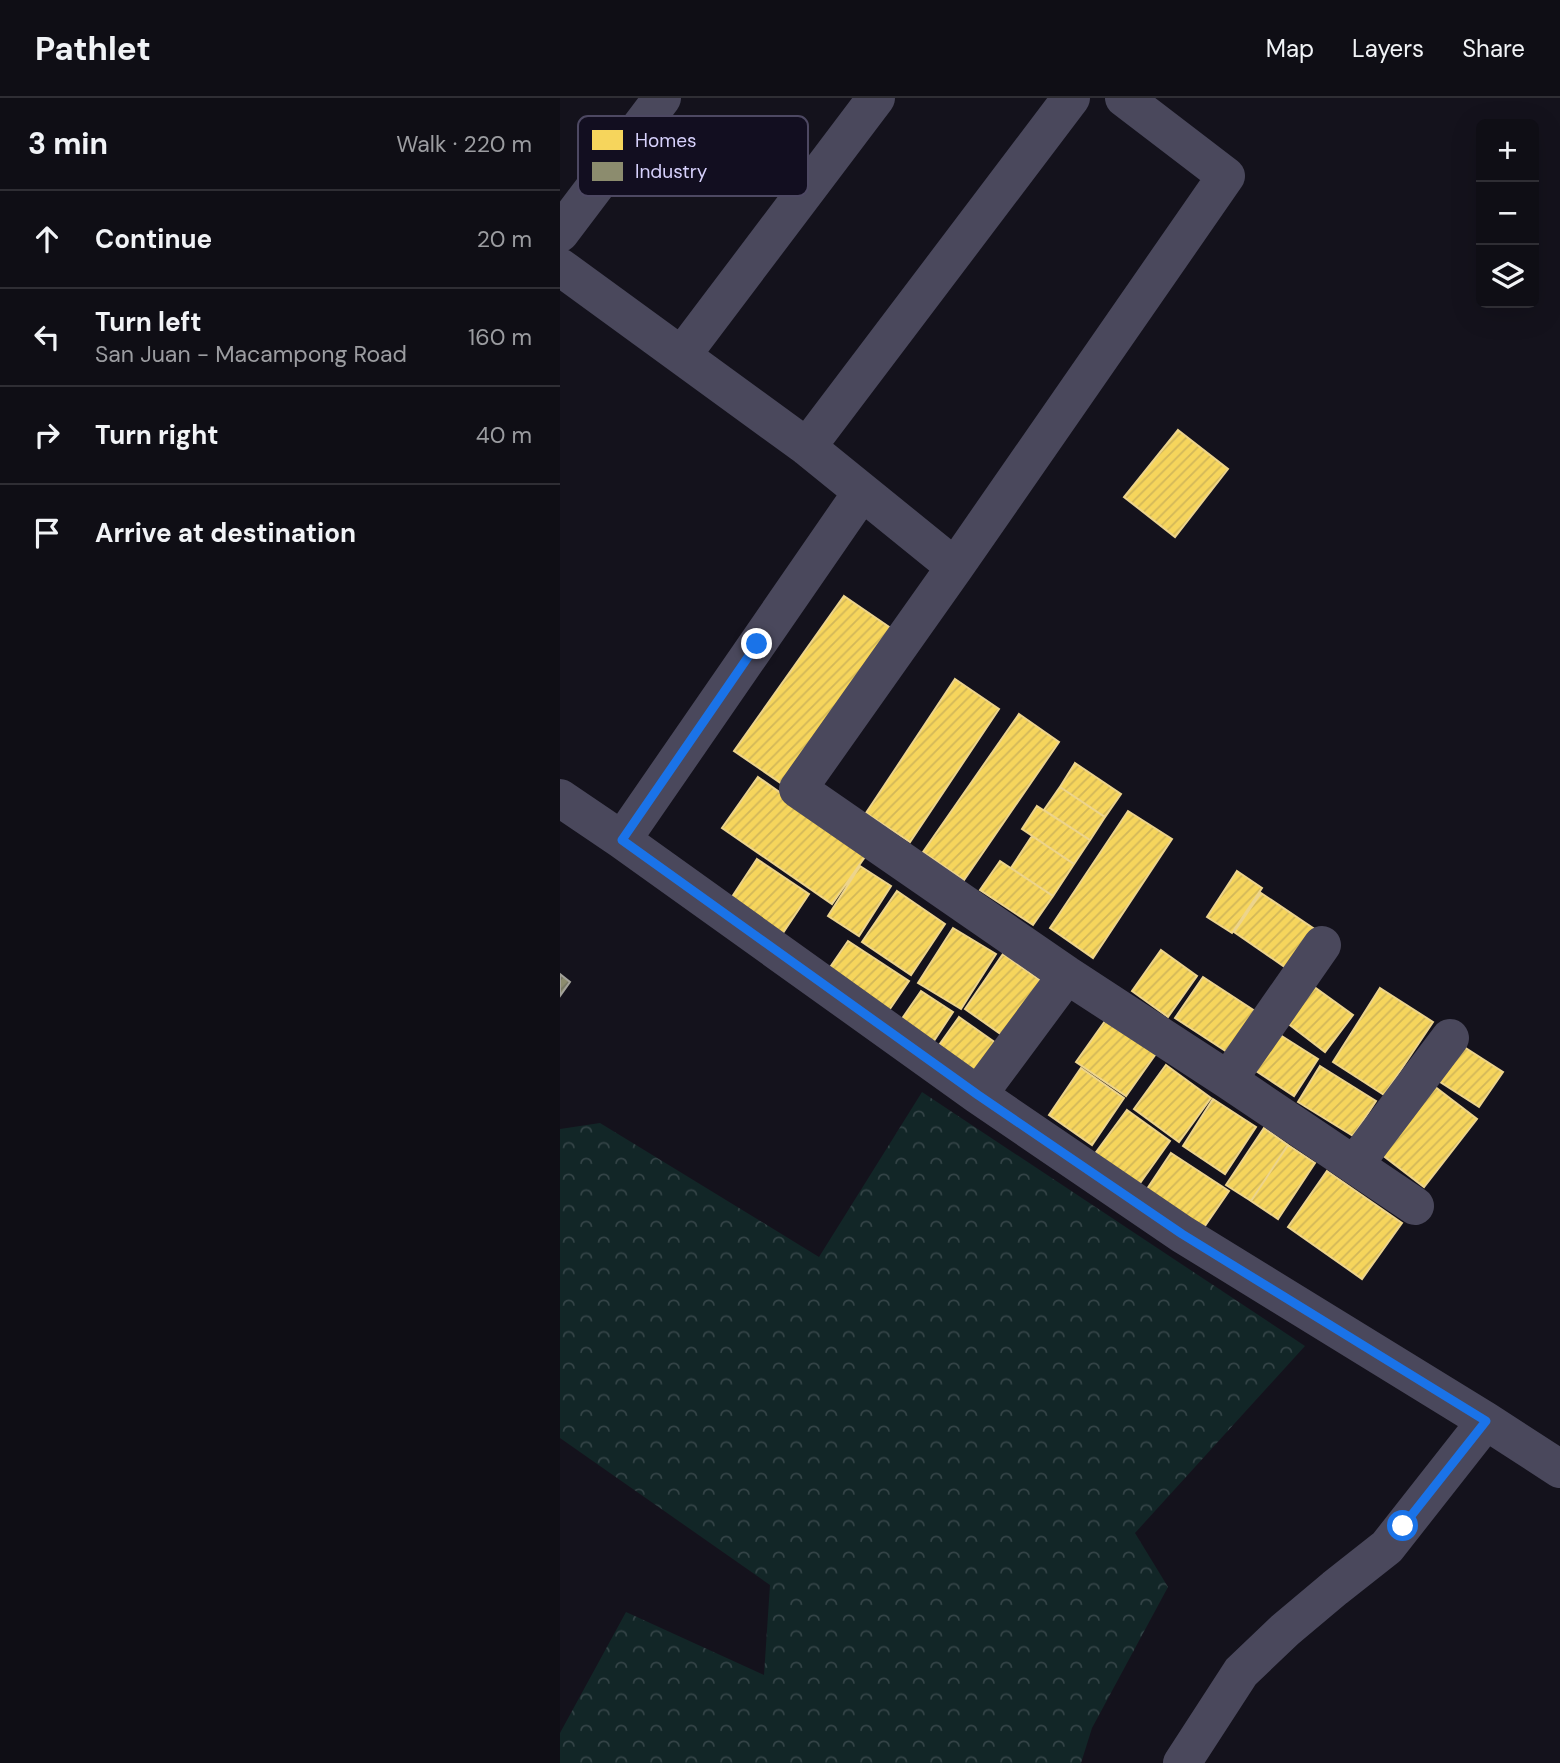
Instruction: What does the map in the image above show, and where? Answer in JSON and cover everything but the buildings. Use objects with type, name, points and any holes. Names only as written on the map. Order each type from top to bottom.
[{"type":"street","points":[[648,116],[662,98]]},
{"type":"street","points":[[808,188],[876,98]]},
{"type":"street","points":[[807,447],[1071,98]]},
{"type":"street","points":[[1124,98],[1226,176],[798,789],[1067,975],[1415,1206]]},
{"type":"street","points":[[560,233],[588,196]]},
{"type":"street","points":[[682,355],[802,196]]},
{"type":"street","points":[[560,267],[807,447],[955,567]]},
{"type":"street","points":[[622,840],[862,492]]},
{"type":"street","points":[[565,814],[622,840],[978,1095],[1182,1234],[1560,1469]]},
{"type":"street","points":[[1228,1080],[1322,945]]},
{"type":"street","points":[[978,1095],[1067,975]]},
{"type":"street","points":[[1354,1166],[1450,1038]]},
{"type":"street","points":[[1182,1763],[1241,1672],[1305,1613],[1387,1547],[1486,1421]]},
{"type":"green space","points":[[922,1092],[1305,1346],[1135,1533],[1168,1587],[1092,1728],[1081,1763],[560,1763],[560,1733],[626,1612],[764,1675],[770,1585],[560,1438],[560,1129],[600,1123],[819,1257]]},
{"type":"route","points":[[757,644],[622,840],[978,1095],[1182,1234],[1486,1421],[1403,1526]]}]
